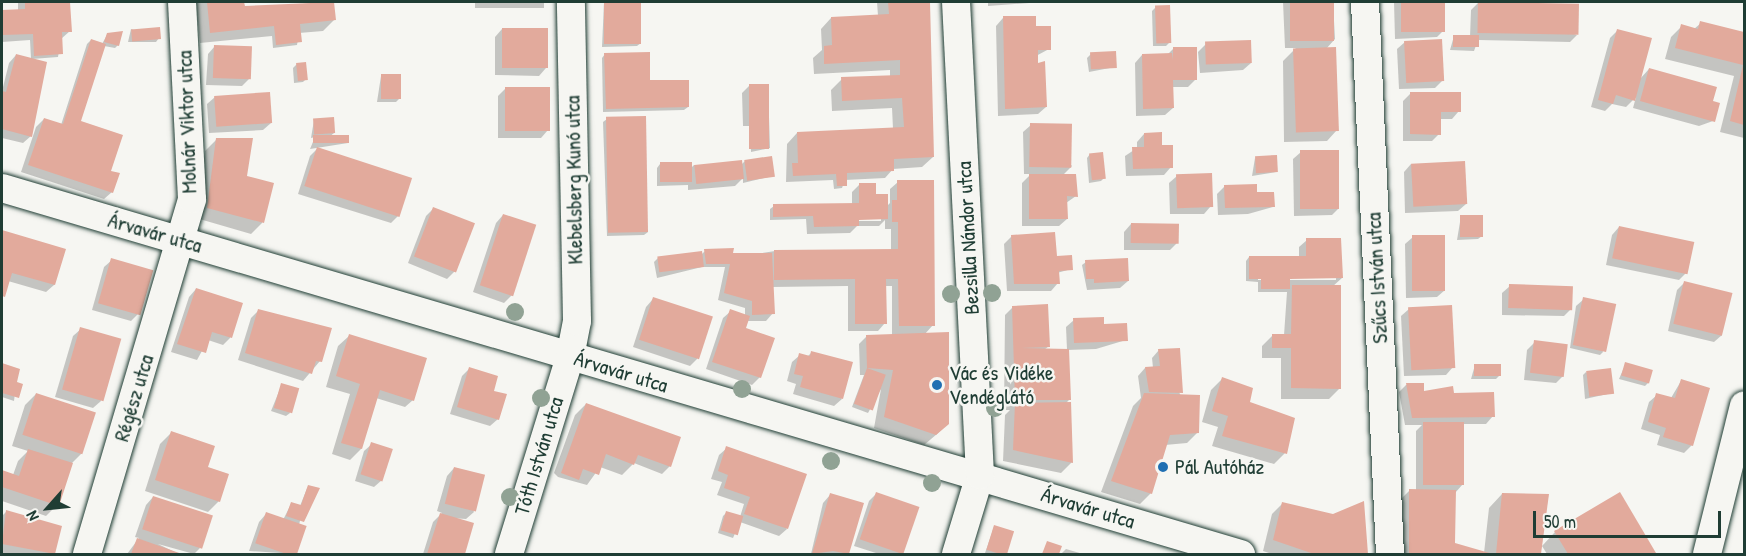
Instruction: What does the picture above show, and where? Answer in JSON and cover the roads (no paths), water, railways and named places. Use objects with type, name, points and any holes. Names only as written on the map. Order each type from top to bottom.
[{"type":"street","name":"Molnár Viktor utca","points":[[182,2],[192,199],[182,241]]},
{"type":"street","name":"Klebelsberg Kunó utca","points":[[570,357],[578,321],[571,2]]},
{"type":"street","name":"Bezsilla Nándor utca","points":[[956,2],[980,475],[956,555]]},
{"type":"street","name":"Szűcs István utca","points":[[1365,2],[1390,555]]},
{"type":"street","name":"Árvavár utca","points":[[2,188],[862,445],[980,475],[1241,555]]},
{"type":"street","name":"Régész utca","points":[[87,555],[182,241]]},
{"type":"street","name":"Tóth István utca","points":[[509,555],[570,357]]},
{"type":"street","points":[[1707,555],[1744,406]]},
{"type":"place","name":"Vác és Vidéke Vendéglátó","points":[[937,385]]},
{"type":"place","name":"Pál Autóház","points":[[1163,467]]}]
